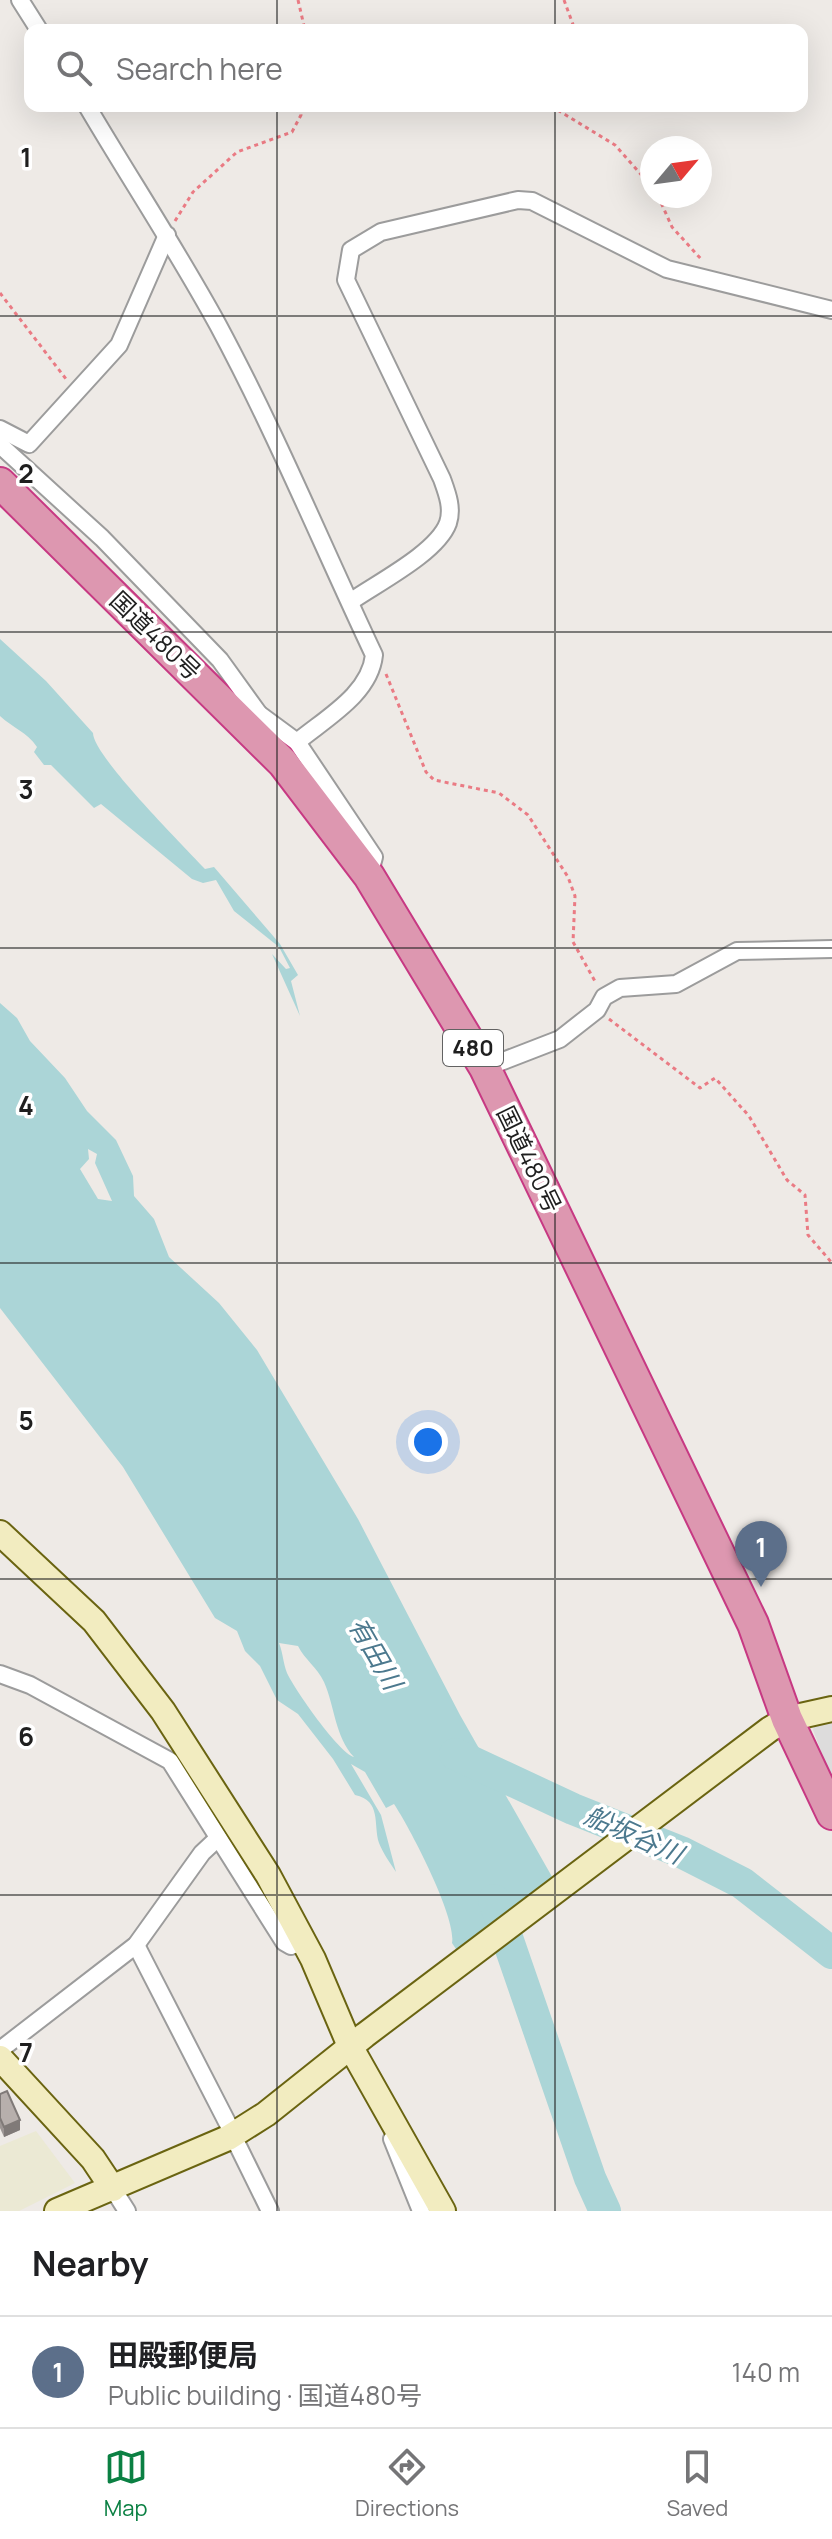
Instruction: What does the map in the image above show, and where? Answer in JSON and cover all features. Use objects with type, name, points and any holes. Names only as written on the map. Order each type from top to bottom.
[{"type":"highway","name":"国道480号","points":[[0,483],[250,717],[369,876],[485,1068],[753,1624],[779,1724],[832,1814]]},
{"type":"street","points":[[20,0],[35,24]]},
{"type":"street","points":[[91,112],[167,235],[277,441],[374,655],[372,671],[363,686],[297,742]]},
{"type":"street","points":[[350,602],[432,546],[449,521],[450,502],[374,335],[351,296],[346,280],[351,250],[381,232],[518,200],[532,201],[667,269],[832,310]]},
{"type":"street","points":[[0,429],[29,444],[119,345],[167,235]]},
{"type":"street","points":[[0,445],[102,538],[220,660],[250,717],[297,742],[374,857],[369,876]]},
{"type":"street","points":[[485,1068],[560,1039],[600,1003],[632,985],[676,984],[737,951],[832,949]]},
{"type":"street","points":[[0,1533],[94,1621],[163,1711],[268,1875],[357,2041],[396,2130],[443,2211]]},
{"type":"street","points":[[0,1674],[30,1685],[157,1751],[170,1761],[284,1942],[291,1946],[303,1941]]},
{"type":"street","points":[[57,2211],[113,2189],[245,2128],[779,1724],[832,1709]]},
{"type":"street","points":[[0,2050],[136,1945],[202,1853],[218,1838]]},
{"type":"street","points":[[136,1945],[228,2124]]},
{"type":"street","points":[[0,2058],[93,2159],[127,2211]]},
{"type":"street","points":[[396,2130],[392,2139],[421,2211]]},
{"type":"street","points":[[238,2146],[270,2211]]},
{"type":"path","points":[[298,0],[304,24]]},
{"type":"path","points":[[564,0],[573,24]]},
{"type":"path","points":[[167,235],[193,192],[237,152],[292,132],[301,112]]},
{"type":"path","points":[[561,112],[615,145],[640,173]]},
{"type":"path","points":[[663,208],[672,227],[722,282]]},
{"type":"path","points":[[0,293],[77,392]]},
{"type":"path","points":[[374,655],[386,673],[426,772],[434,780],[499,793],[534,823],[568,877],[575,896],[573,942],[600,1003],[700,1088],[715,1078],[749,1116],[787,1180],[805,1195],[808,1235],[832,1263]]},
{"type":"shaded area","points":[[832,1717],[832,1780],[813,1730],[815,1723]]},
{"type":"shaded area","points":[[36,2131],[75,2183],[19,2211],[0,2211],[0,2146]]},
{"type":"water","points":[[0,639],[46,681],[93,733],[108,761],[142,801],[205,869],[214,867],[280,944],[298,975],[291,981],[300,1016],[272,954],[286,969],[290,968],[279,947],[234,911],[216,880],[203,883],[192,879],[101,804],[94,808],[51,765],[44,765],[34,752],[37,747],[29,738],[0,716]]},
{"type":"water","points":[[0,1003],[17,1018],[30,1041],[65,1078],[87,1111],[116,1140],[133,1176],[134,1196],[154,1219],[169,1257],[219,1303],[257,1350],[358,1519],[460,1715],[559,1889],[464,1961],[452,1943],[447,1914],[431,1873],[394,1804],[386,1808],[365,1772],[351,1764],[381,1815],[396,1872],[379,1843],[375,1814],[369,1802],[355,1795],[333,1759],[298,1714],[277,1700],[260,1666],[245,1651],[237,1631],[215,1618],[123,1467],[0,1308]],"holes":[[[88,1149],[97,1154],[95,1163],[112,1201],[98,1199],[80,1169],[89,1159]],[[279,1643],[298,1646],[321,1677],[343,1740],[354,1757],[338,1745],[299,1693],[287,1673]]]},
{"type":"building","points":[[7,2091],[20,2120],[4,2127],[0,2118],[0,2094]]},
{"type":"waterway","name":"船坂谷川","points":[[455,1754],[573,1809],[681,1852],[742,1883],[832,1953]]},
{"type":"waterway","name":"有田川","points":[[494,1900],[590,2178],[605,2211]]},
{"type":"place","name":"田殿郵便局","points":[[761,1587]]}]
